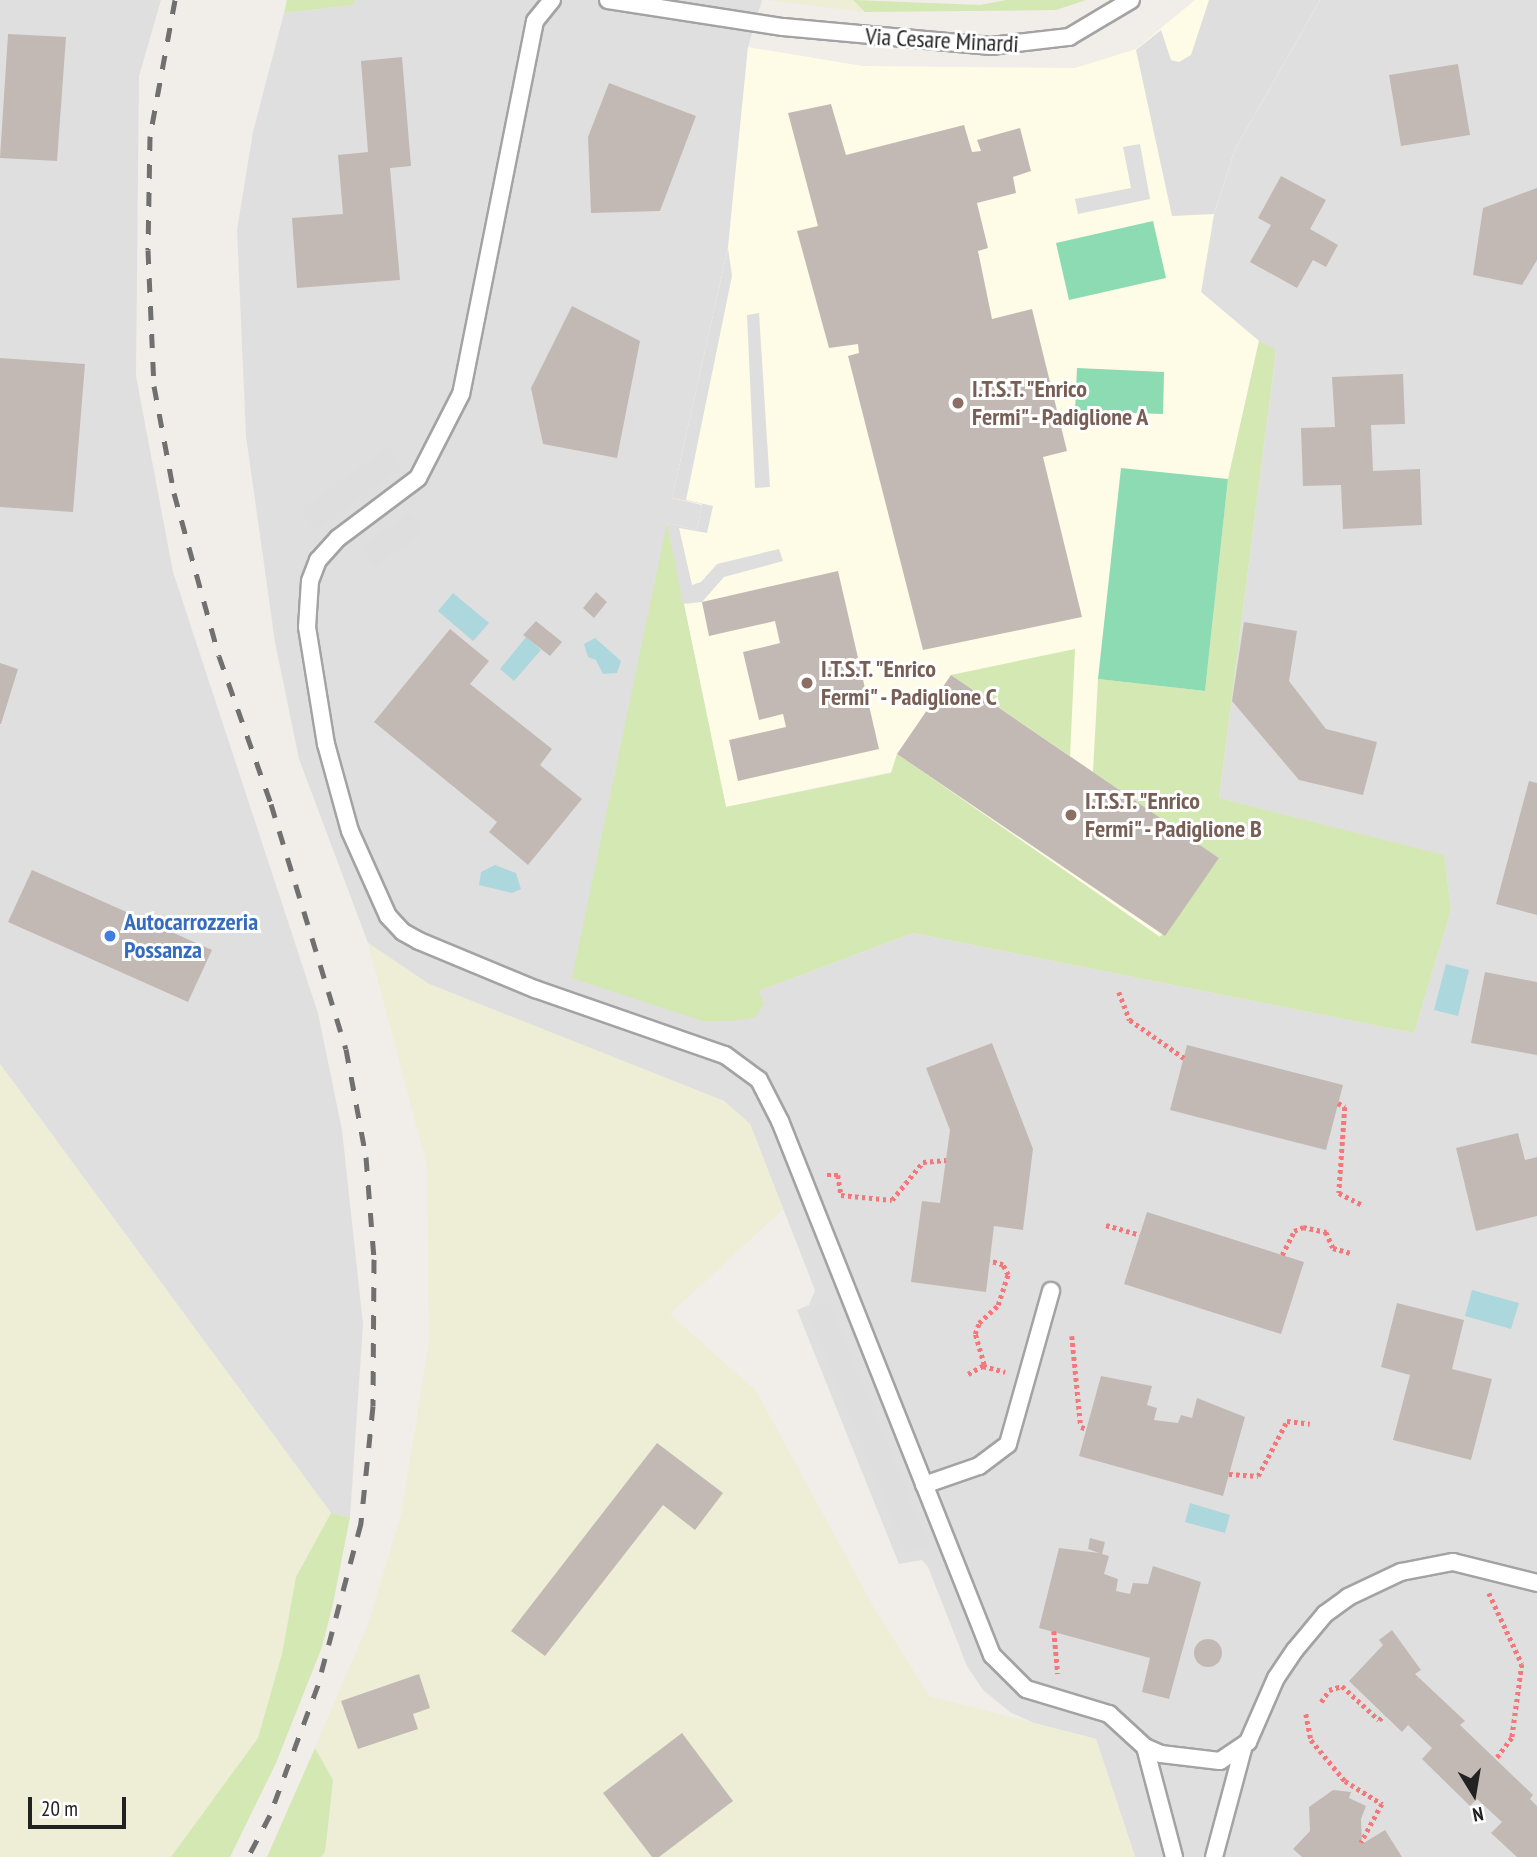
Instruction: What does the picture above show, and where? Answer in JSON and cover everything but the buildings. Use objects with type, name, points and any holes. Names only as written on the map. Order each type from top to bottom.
[{"type":"lane","points":[[552,0],[535,21],[461,394],[418,478],[338,538],[318,560],[310,581],[309,638],[326,744],[350,831],[379,899],[397,928],[535,989],[744,1064],[766,1091],[996,1662],[1026,1689],[1120,1719],[1145,1747],[1174,1857]]},
{"type":"lane","name":"Via Cesare Minardi","points":[[608,0],[932,44],[1032,45],[1069,37],[1131,0]]},
{"type":"lane","points":[[924,1485],[979,1466],[1008,1444],[1051,1291]]},
{"type":"lane","points":[[1214,1857],[1243,1749],[1283,1667],[1337,1603],[1387,1577],[1425,1565],[1453,1562],[1491,1568],[1537,1583]]},
{"type":"lane","points":[[1145,1747],[1202,1761],[1220,1760],[1243,1749]]},
{"type":"path","points":[[1119,992],[1130,1020],[1184,1058]]},
{"type":"path","points":[[1338,1103],[1345,1107],[1339,1193],[1363,1205]]},
{"type":"path","points":[[803,1179],[838,1175],[841,1195],[892,1200],[923,1162],[946,1160]]},
{"type":"path","points":[[1106,1225],[1140,1235]]},
{"type":"path","points":[[1282,1255],[1294,1231],[1303,1227],[1326,1232],[1333,1248],[1352,1253]]},
{"type":"path","points":[[968,1374],[984,1365],[975,1334],[979,1323],[999,1305],[1008,1275],[1003,1265],[990,1261]]},
{"type":"path","points":[[1072,1336],[1081,1427],[1087,1429]]},
{"type":"path","points":[[1229,1474],[1258,1476],[1287,1421],[1310,1424]]},
{"type":"path","points":[[1491,1568],[1488,1599],[1522,1664],[1512,1738],[1496,1759]]},
{"type":"path","points":[[1054,1631],[1059,1700]]},
{"type":"path","points":[[1321,1702],[1329,1690],[1342,1686],[1378,1720],[1384,1715]]},
{"type":"path","points":[[1306,1714],[1311,1740],[1345,1781],[1381,1804],[1361,1843]]},
{"type":"shaded area","points":[[0,0],[161,0],[139,76],[136,376],[173,572],[318,1013],[342,1130],[363,1324],[350,1517],[331,1513],[0,1064]]},
{"type":"shaded area","points":[[355,0],[762,0],[748,47],[728,248],[673,498],[702,504],[697,530],[702,1021],[754,1018],[759,991],[913,933],[1414,1033],[1451,910],[1444,856],[1219,798],[1276,351],[1259,341],[1201,292],[1214,214],[1235,149],[1320,0],[1537,0],[1537,1857],[1135,1857],[1096,1739],[1034,1723],[1010,1712],[983,1690],[967,1666],[928,1567],[922,1560],[899,1564],[797,1310],[809,1305],[815,1290],[750,1124],[724,1101],[429,984],[368,943],[299,759],[275,642],[246,436],[237,230],[253,132],[284,13],[352,5]]},
{"type":"shaded area","points":[[1195,0],[1320,0],[1235,149],[1214,214],[1201,292],[1259,341],[1228,479],[1205,691],[1219,858],[1160,937],[898,754],[891,772],[726,807],[667,523],[697,530],[702,505],[672,498],[728,248],[748,47],[863,66],[1075,68],[1136,49]]},
{"type":"shaded area","points":[[1209,0],[1320,0],[1235,149],[1214,214],[1172,216],[1136,50],[1161,30],[1171,60],[1179,62],[1191,55]]},
{"type":"shaded area","points":[[1140,144],[1150,199],[1078,214],[1075,199],[1131,188],[1123,147]]},
{"type":"shaded area","points":[[728,248],[732,276],[686,500],[713,506],[707,533],[679,528],[692,585],[701,582],[717,564],[779,549],[783,561],[724,577],[702,602],[683,604],[667,523],[697,530],[702,504],[672,498]]},
{"type":"shaded area","points":[[759,313],[770,487],[755,488],[747,315]]},
{"type":"shaded area","points":[[388,447],[402,467],[315,531],[300,511]]},
{"type":"shaded area","points":[[410,512],[425,532],[375,567],[361,547]]},
{"type":"shaded area","points":[[829,1302],[929,1545],[906,1552],[807,1311]]},
{"type":"green space","points":[[287,0],[355,0],[353,5],[284,13]]},
{"type":"green space","points":[[768,0],[853,0],[865,12]]},
{"type":"green space","points":[[853,0],[980,5],[1006,0],[1086,0],[1056,10],[865,12]]},
{"type":"green space","points":[[1153,221],[1166,278],[1069,300],[1056,243]]},
{"type":"green space","points":[[1259,341],[1276,350],[1219,798],[1444,855],[1451,910],[1414,1033],[913,933],[759,991],[764,1004],[754,1018],[733,1021],[702,1021],[572,978],[667,523],[726,807],[891,773],[897,754],[1160,937],[1219,858],[1093,772],[1098,679],[1205,691],[1228,479]]},
{"type":"green space","points":[[1077,368],[1164,372],[1163,414],[1075,411]]},
{"type":"green space","points":[[1121,468],[1228,479],[1205,691],[1098,679]]},
{"type":"green space","points":[[1075,649],[1070,756],[951,675]]},
{"type":"green space","points":[[368,943],[429,984],[724,1101],[750,1124],[783,1209],[670,1314],[756,1391],[874,1608],[929,1696],[1096,1739],[1135,1857],[321,1857],[333,1780],[315,1748],[369,1622],[401,1515],[429,1342],[427,1166]]},
{"type":"green space","points":[[0,1064],[331,1513],[296,1577],[281,1660],[258,1738],[171,1857],[0,1857]]},
{"type":"green space","points":[[331,1513],[350,1517],[333,1604],[322,1647],[276,1763],[230,1857],[171,1857],[258,1738],[282,1654],[296,1577]]},
{"type":"green space","points":[[315,1748],[333,1780],[325,1852],[321,1857],[267,1857]]},
{"type":"water","points":[[453,593],[489,623],[473,641],[438,611]]},
{"type":"water","points":[[526,637],[541,650],[514,681],[500,669]]},
{"type":"water","points":[[595,638],[621,661],[617,673],[603,674],[596,660],[588,657],[584,644]]},
{"type":"water","points":[[495,865],[516,873],[521,889],[512,893],[479,885],[481,872]]},
{"type":"water","points":[[1446,964],[1469,970],[1458,1016],[1434,1010]]},
{"type":"water","points":[[1472,1290],[1519,1303],[1511,1329],[1465,1316]]},
{"type":"water","points":[[1190,1503],[1230,1515],[1225,1533],[1185,1522]]},
{"type":"railway","points":[[175,0],[150,136],[148,250],[154,386],[174,493],[219,656],[271,804],[346,1049],[366,1157],[374,1259],[373,1406],[361,1523],[318,1685],[270,1815],[248,1857]]},
{"type":"place","name":"I.T.S.T. \"Enrico Fermi\" - Padiglione A","points":[[958,403]]},
{"type":"place","name":"I.T.S.T. \"Enrico Fermi\" - Padiglione C","points":[[807,683]]},
{"type":"place","name":"I.T.S.T. \"Enrico Fermi\" - Padiglione B","points":[[1071,815]]},
{"type":"place","name":"Autocarrozzeria Possanza","points":[[110,936]]}]
